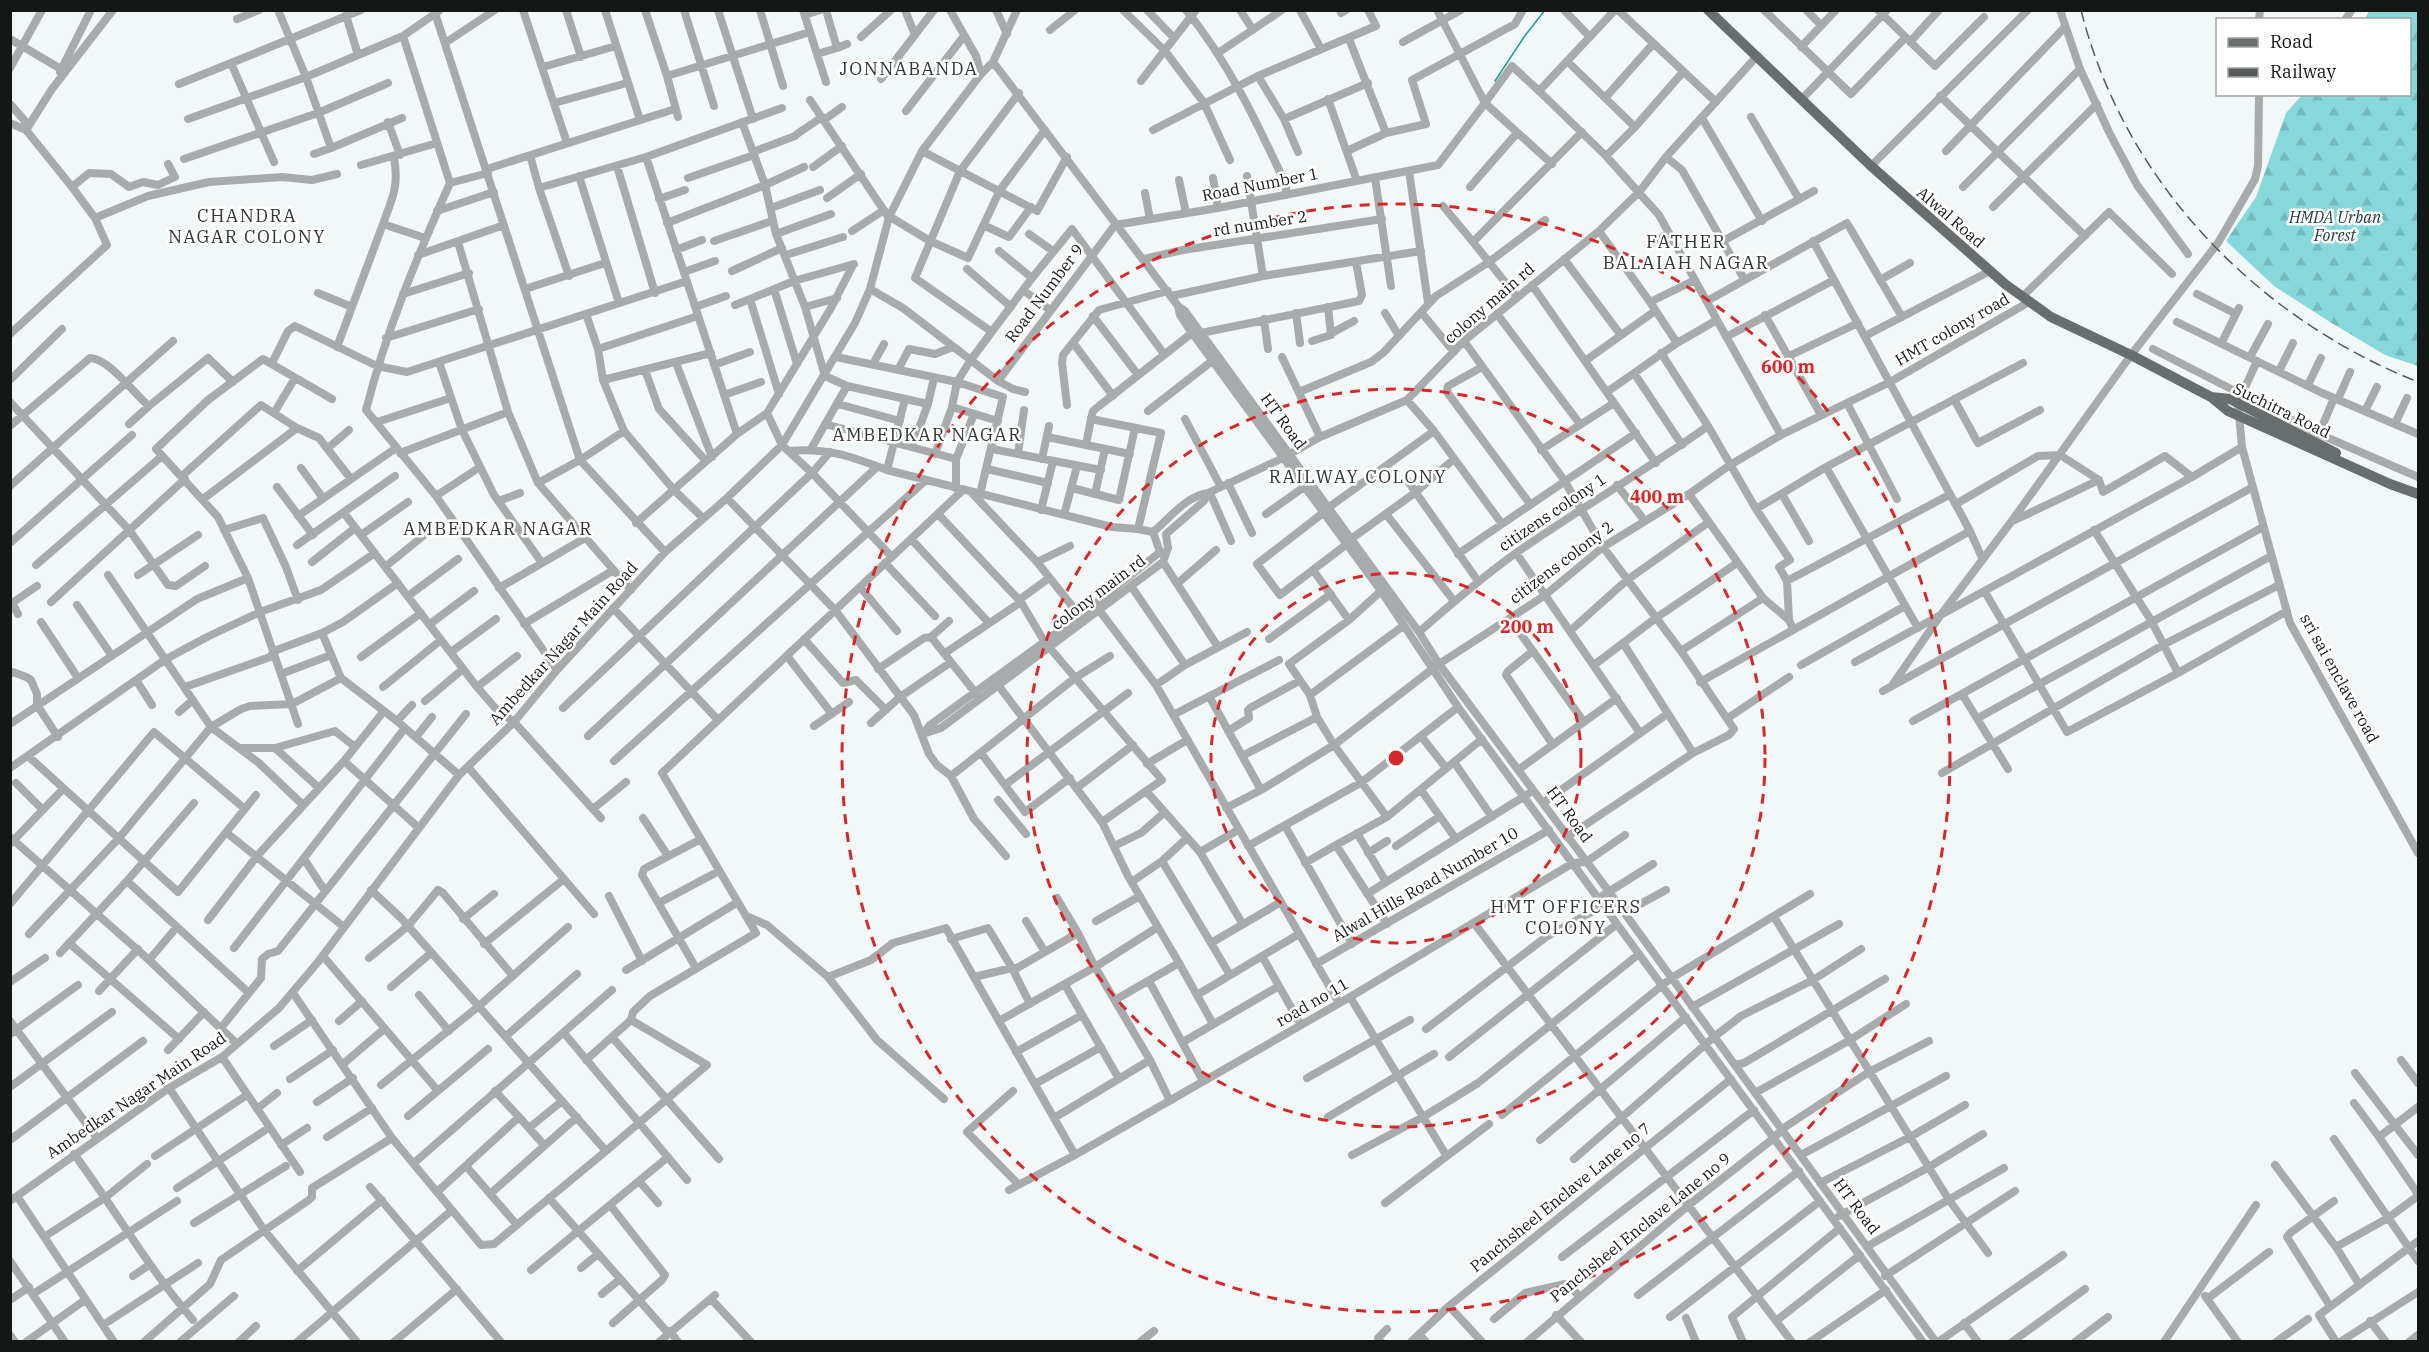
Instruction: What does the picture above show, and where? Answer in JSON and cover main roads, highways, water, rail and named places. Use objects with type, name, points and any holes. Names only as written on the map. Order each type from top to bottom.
[{"type":"main road","name":"Alwal Road","points":[[1708,10],[1871,166],[2025,299],[2051,316],[2211,397]]},
{"type":"main road","name":"Suchitra Road","points":[[2211,397],[2239,399],[2355,462],[2418,487]]},
{"type":"main road","name":"Suchitra Road","points":[[2211,397],[2222,407],[2238,416],[2390,484],[2418,494]]},
{"type":"waterway","points":[[1495,81],[1545,10]]},
{"type":"railway","points":[[2081,10],[2101,73],[2129,132],[2164,186],[2205,237],[2252,282],[2303,321],[2359,355],[2418,382]]},
{"type":"district","name":"JONNABANDA","points":[[909,68]]},
{"type":"district","name":"CHANDRA NAGAR COLONY","points":[[247,225]]},
{"type":"district","name":"FATHER BALAIAH NAGAR","points":[[1686,251]]},
{"type":"district","name":"AMBEDKAR NAGAR","points":[[927,434]]},
{"type":"district","name":"RAILWAY COLONY","points":[[1358,476]]},
{"type":"district","name":"AMBEDKAR NAGAR","points":[[498,528]]},
{"type":"district","name":"HMT OFFICERS COLONY","points":[[1566,916]]},
{"type":"park label","name":"HMDA Urban Forest","points":[[2335,226]]}]
